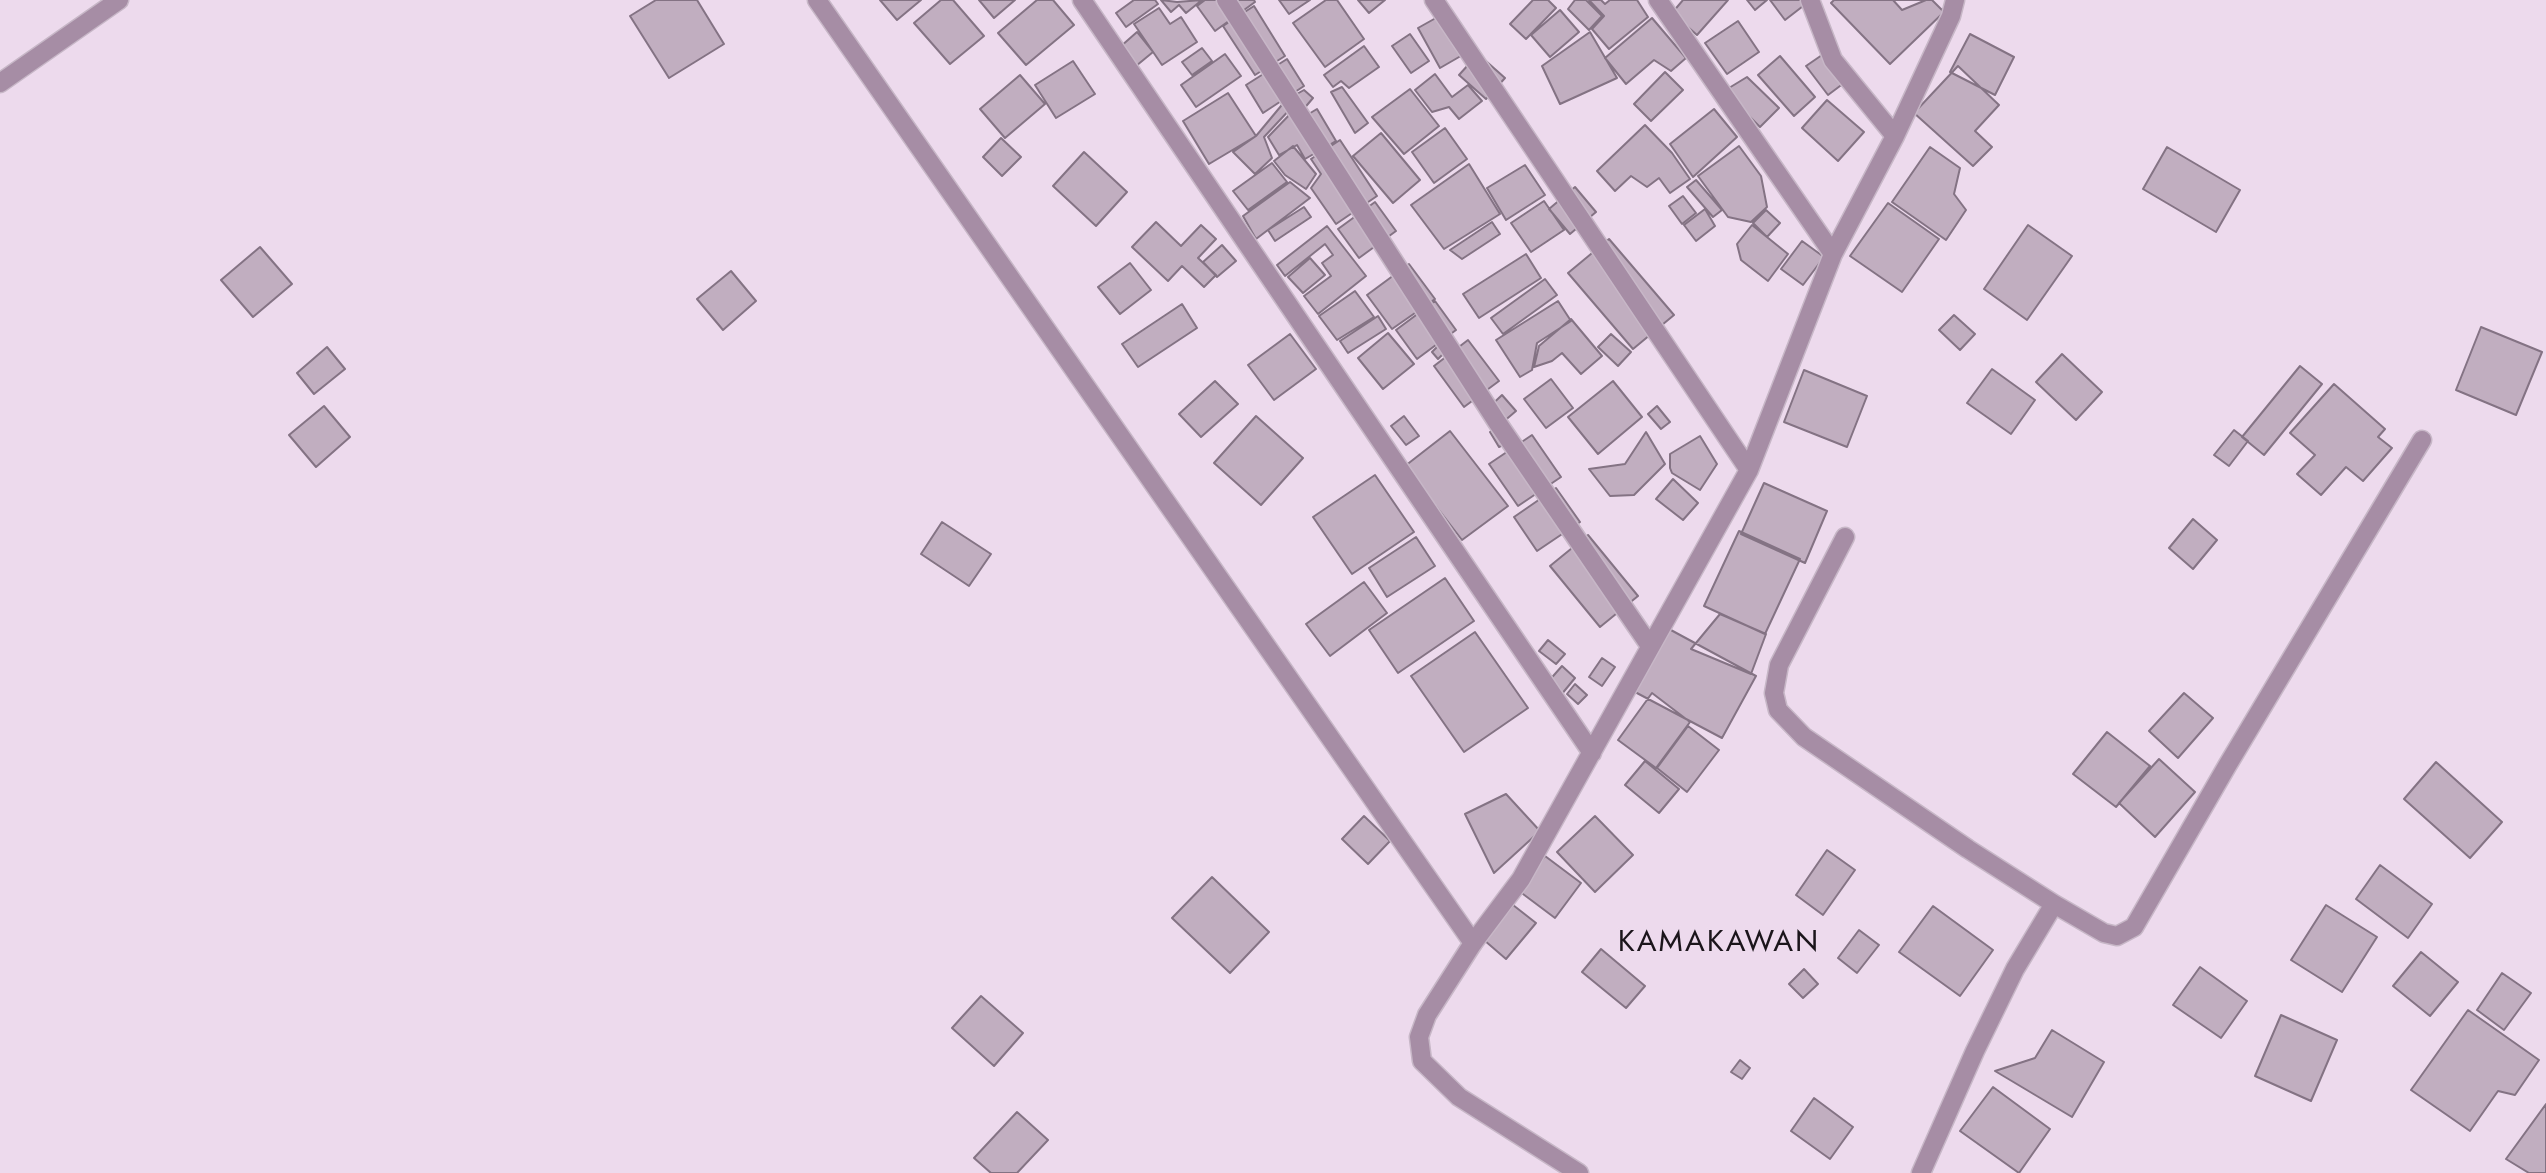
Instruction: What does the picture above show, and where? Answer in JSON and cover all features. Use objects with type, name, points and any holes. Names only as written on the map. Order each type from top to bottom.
[{"type":"street","points":[[0,83],[119,0]]},
{"type":"street","points":[[817,0],[1473,943]]},
{"type":"street","points":[[1082,0],[1592,753]]},
{"type":"street","points":[[1226,0],[1497,422],[1650,646]]},
{"type":"street","points":[[1434,0],[1749,470]]},
{"type":"street","points":[[1658,0],[1833,254]]},
{"type":"street","points":[[1810,0],[1832,60],[1895,136]]},
{"type":"street","points":[[1578,1173],[1459,1097],[1422,1061],[1419,1037],[1427,1015],[1473,943],[1521,878],[1749,470],[1833,254],[1895,136],[1951,16],[1955,0]]},
{"type":"street","points":[[1845,537],[1779,665],[1774,693],[1777,710],[1804,737],[2054,904],[2104,933],[2117,936],[2134,927],[2422,440]]},
{"type":"street","points":[[1921,1173],[2015,969],[2054,904]]},
{"type":"building","points":[[656,0],[697,0],[724,44],[669,78],[630,16]]},
{"type":"building","points":[[880,0],[921,0],[897,20]]},
{"type":"building","points":[[941,0],[953,0],[984,36],[950,64],[914,23]]},
{"type":"building","points":[[979,0],[1015,0],[994,18]]},
{"type":"building","points":[[1037,0],[1053,0],[1074,25],[1026,65],[998,33]]},
{"type":"building","points":[[1134,0],[1155,0],[1158,4],[1126,27],[1116,13]]},
{"type":"building","points":[[1161,0],[1202,0],[1186,13],[1179,5],[1171,12]]},
{"type":"building","points":[[1205,0],[1255,2],[1215,31],[1197,6]]},
{"type":"building","points":[[1279,0],[1310,0],[1289,14]]},
{"type":"building","points":[[1326,0],[1337,0],[1364,39],[1325,67],[1293,23]]},
{"type":"building","points":[[1358,0],[1385,0],[1369,13]]},
{"type":"building","points":[[1533,0],[1548,0],[1556,8],[1526,39],[1510,24]]},
{"type":"building","points":[[1575,0],[1586,0],[1602,16],[1589,30],[1568,9]]},
{"type":"building","points":[[1589,0],[1601,0],[1605,4],[1610,0],[1637,0],[1648,17],[1609,49],[1592,29],[1604,16]]},
{"type":"building","points":[[1683,0],[1728,0],[1697,35],[1672,13]]},
{"type":"building","points":[[1747,0],[1767,0],[1755,10]]},
{"type":"building","points":[[1770,0],[1805,0],[1807,3],[1785,20]]},
{"type":"building","points":[[1834,0],[1932,0],[1944,12],[1890,64],[1831,3]]},
{"type":"building","points":[[1893,0],[1926,0],[1902,10]]},
{"type":"building","points":[[1254,6],[1285,56],[1255,75],[1223,26]]},
{"type":"building","points":[[1159,8],[1170,24],[1181,17],[1197,42],[1162,65],[1134,24]]},
{"type":"building","points":[[1560,10],[1579,32],[1550,57],[1531,35]]},
{"type":"building","points":[[1443,14],[1466,53],[1440,68],[1418,28]]},
{"type":"building","points":[[1652,18],[1686,58],[1671,71],[1654,60],[1626,84],[1605,58]]},
{"type":"building","points":[[1738,21],[1759,52],[1727,74],[1705,43]]},
{"type":"building","points":[[1137,32],[1153,52],[1136,66],[1120,47]]},
{"type":"building","points":[[1590,32],[1617,78],[1560,104],[1542,66]]},
{"type":"building","points":[[1410,34],[1429,61],[1411,73],[1392,46]]},
{"type":"building","points":[[1970,34],[2014,57],[1995,95],[1950,72]]},
{"type":"building","points":[[1364,46],[1379,67],[1349,88],[1341,81],[1333,87],[1324,75]]},
{"type":"building","points":[[1202,48],[1212,61],[1192,75],[1182,62]]},
{"type":"building","points":[[1225,54],[1241,76],[1196,107],[1181,85]]},
{"type":"building","points":[[1478,54],[1505,78],[1486,99],[1459,75]]},
{"type":"building","points":[[1822,55],[1844,83],[1828,95],[1806,66]]},
{"type":"building","points":[[1780,56],[1815,97],[1794,116],[1758,75]]},
{"type":"building","points":[[1287,59],[1304,86],[1263,113],[1246,85]]},
{"type":"building","points":[[1073,61],[1095,94],[1056,118],[1035,85]]},
{"type":"building","points":[[1958,66],[1999,105],[1975,131],[1992,147],[1973,166],[1914,113]]},
{"type":"building","points":[[1665,72],[1683,90],[1651,121],[1634,104]]},
{"type":"building","points":[[1435,74],[1452,97],[1468,85],[1482,101],[1459,119],[1449,107],[1432,112],[1415,90]]},
{"type":"building","points":[[1020,75],[1045,104],[1005,138],[980,109]]},
{"type":"building","points":[[1747,77],[1779,108],[1760,127],[1724,91]]},
{"type":"building","points":[[1342,87],[1368,123],[1355,133],[1331,92]]},
{"type":"building","points":[[1410,89],[1439,126],[1404,154],[1372,117]]},
{"type":"building","points":[[1304,90],[1313,98],[1302,111],[1293,106],[1264,137],[1272,158],[1255,174],[1233,152],[1256,136],[1286,100]]},
{"type":"building","points":[[1228,93],[1256,136],[1209,164],[1183,121]]},
{"type":"building","points":[[1827,100],[1864,132],[1838,161],[1802,128]]},
{"type":"building","points":[[1317,109],[1336,141],[1305,159],[1297,145],[1279,155],[1268,137],[1294,110],[1307,115]]},
{"type":"building","points":[[1714,109],[1737,137],[1693,177],[1670,144]]},
{"type":"building","points":[[1645,125],[1672,153],[1690,179],[1670,193],[1659,178],[1647,187],[1631,176],[1615,191],[1597,171]]},
{"type":"building","points":[[1445,128],[1467,159],[1434,183],[1412,152]]},
{"type":"building","points":[[1381,133],[1420,180],[1393,203],[1353,156]]},
{"type":"building","points":[[1001,138],[1021,157],[1002,176],[983,157]]},
{"type":"building","points":[[1340,140],[1377,196],[1336,224],[1311,188],[1321,174],[1311,159]]},
{"type":"building","points":[[1293,146],[1316,174],[1306,189],[1285,175],[1274,161]]},
{"type":"building","points":[[1739,146],[1761,176],[1767,207],[1751,222],[1728,217],[1698,176]]},
{"type":"building","points":[[1930,147],[1960,168],[1954,194],[1966,210],[1946,240],[1892,202]]},
{"type":"building","points":[[2167,147],[2240,190],[2216,232],[2143,189]]},
{"type":"building","points":[[1084,152],[1127,192],[1096,226],[1053,186]]},
{"type":"building","points":[[1272,163],[1287,182],[1248,210],[1233,191]]},
{"type":"building","points":[[1469,164],[1500,214],[1444,249],[1411,205]]},
{"type":"building","points":[[1525,165],[1545,195],[1506,220],[1487,188]]},
{"type":"building","points":[[1696,180],[1722,210],[1713,217],[1687,187]]},
{"type":"building","points":[[1290,182],[1310,198],[1256,239],[1243,216]]},
{"type":"building","points":[[1575,187],[1596,212],[1570,234],[1549,209]]},
{"type":"building","points":[[1683,196],[1696,213],[1682,224],[1669,206]]},
{"type":"building","points":[[1544,201],[1564,230],[1531,252],[1511,223]]},
{"type":"building","points":[[1375,202],[1396,231],[1359,258],[1338,229]]},
{"type":"building","points":[[1888,203],[1939,239],[1902,292],[1850,256]]},
{"type":"building","points":[[1304,207],[1311,217],[1275,241],[1268,230]]},
{"type":"building","points":[[1705,209],[1715,226],[1696,241],[1684,225]]},
{"type":"building","points":[[1766,210],[1780,223],[1767,237],[1753,223]]},
{"type":"building","points":[[1156,222],[1181,246],[1201,225],[1216,239],[1198,258],[1216,275],[1204,287],[1182,266],[1168,281],[1132,247]]},
{"type":"building","points":[[1492,222],[1500,234],[1462,259],[1450,250]]},
{"type":"building","points":[[1752,225],[1788,254],[1768,281],[1741,260],[1737,244]]},
{"type":"building","points":[[2028,225],[2072,256],[2027,320],[1984,289]]},
{"type":"building","points":[[1327,226],[1366,276],[1318,314],[1304,296],[1331,276],[1322,263],[1333,255],[1325,244],[1285,276],[1277,265]]},
{"type":"building","points":[[1609,239],[1674,315],[1633,349],[1568,273]]},
{"type":"building","points":[[1802,241],[1824,257],[1803,285],[1781,269]]},
{"type":"building","points":[[1222,245],[1236,261],[1217,277],[1203,262]]},
{"type":"building","points":[[260,247],[292,284],[253,317],[221,280]]},
{"type":"building","points":[[1526,254],[1541,278],[1479,318],[1463,294]]},
{"type":"building","points":[[1310,258],[1325,275],[1303,293],[1288,277]]},
{"type":"building","points":[[1130,263],[1151,290],[1120,314],[1098,287]]},
{"type":"building","points":[[1409,264],[1435,299],[1392,329],[1367,295]]},
{"type":"building","points":[[731,271],[756,301],[723,330],[697,299]]},
{"type":"building","points":[[1545,279],[1557,295],[1503,334],[1491,318]]},
{"type":"building","points":[[1355,291],[1374,317],[1337,340],[1319,316]]},
{"type":"building","points":[[1435,301],[1456,330],[1417,359],[1396,330]]},
{"type":"building","points":[[1558,301],[1571,321],[1537,343],[1532,370],[1520,377],[1496,340]]},
{"type":"building","points":[[1182,304],[1197,328],[1138,367],[1122,344]]},
{"type":"building","points":[[1954,315],[1975,334],[1960,350],[1939,330]]},
{"type":"building","points":[[1378,316],[1386,329],[1348,353],[1340,341]]},
{"type":"building","points":[[1571,319],[1602,356],[1581,374],[1562,353],[1552,361],[1534,367],[1539,346]]},
{"type":"building","points":[[2481,327],[2542,352],[2516,415],[2456,390]]},
{"type":"building","points":[[1388,333],[1414,364],[1383,389],[1358,358]]},
{"type":"building","points":[[1290,334],[1316,369],[1274,400],[1248,365]]},
{"type":"building","points":[[1611,334],[1631,352],[1618,366],[1598,347]]},
{"type":"building","points":[[1468,340],[1499,381],[1464,407],[1434,366]]},
{"type":"building","points":[[1442,342],[1448,349],[1438,359],[1432,352]]},
{"type":"building","points":[[327,347],[345,369],[314,394],[297,373]]},
{"type":"building","points":[[2062,354],[2102,392],[2076,420],[2036,382]]},
{"type":"building","points":[[2300,366],[2322,384],[2264,455],[2242,437]]},
{"type":"building","points":[[1992,369],[2035,400],[2011,434],[1967,403]]},
{"type":"building","points":[[1804,370],[1867,396],[1847,447],[1784,422]]},
{"type":"building","points":[[1551,379],[1573,408],[1546,428],[1524,399]]},
{"type":"building","points":[[1215,381],[1238,404],[1201,437],[1179,414]]},
{"type":"building","points":[[1613,381],[1642,417],[1598,454],[1568,417]]},
{"type":"building","points":[[2334,384],[2385,429],[2378,437],[2392,448],[2363,481],[2346,467],[2321,495],[2297,474],[2315,455],[2290,433]]},
{"type":"building","points":[[1502,395],[1516,411],[1496,428],[1483,413]]},
{"type":"building","points":[[324,406],[350,437],[316,467],[289,435]]},
{"type":"building","points":[[1657,406],[1670,422],[1661,429],[1648,414]]},
{"type":"building","points":[[1256,416],[1303,458],[1261,505],[1214,463]]},
{"type":"building","points":[[1404,416],[1419,436],[1406,445],[1391,426]]},
{"type":"building","points":[[1507,422],[1516,438],[1499,447],[1490,432]]},
{"type":"building","points":[[2234,430],[2248,441],[2229,466],[2214,455]]},
{"type":"building","points":[[1450,431],[1508,506],[1462,540],[1405,466]]},
{"type":"building","points":[[1646,432],[1665,464],[1634,495],[1610,496],[1589,469],[1625,464]]},
{"type":"building","points":[[1532,435],[1561,477],[1518,506],[1489,464]]},
{"type":"building","points":[[1700,436],[1717,464],[1700,490],[1672,473],[1670,454]]},
{"type":"building","points":[[1375,475],[1414,532],[1352,574],[1313,517]]},
{"type":"building","points":[[1673,479],[1698,503],[1683,520],[1656,499]]},
{"type":"building","points":[[1764,483],[1827,511],[1805,563],[1741,534]]},
{"type":"building","points":[[1556,488],[1580,522],[1537,551],[1514,517]]},
{"type":"building","points":[[2193,519],[2217,540],[2193,569],[2169,548]]},
{"type":"building","points":[[942,522],[991,554],[969,586],[921,554]]},
{"type":"building","points":[[1739,531],[1800,559],[1765,634],[1704,606]]},
{"type":"building","points":[[1588,535],[1638,596],[1600,627],[1550,566]]},
{"type":"building","points":[[1416,537],[1435,566],[1387,597],[1369,568]]},
{"type":"building","points":[[1445,578],[1474,621],[1398,673],[1369,630]]},
{"type":"building","points":[[1364,582],[1387,613],[1330,656],[1306,624]]},
{"type":"building","points":[[1720,614],[1766,634],[1751,674],[1691,649]]},
{"type":"building","points":[[1669,629],[1756,676],[1722,738],[1635,692]]},
{"type":"building","points":[[1475,632],[1528,708],[1464,752],[1411,676]]},
{"type":"building","points":[[1548,640],[1565,654],[1556,664],[1539,651]]},
{"type":"building","points":[[1602,658],[1615,667],[1602,686],[1589,677]]},
{"type":"building","points":[[1562,666],[1575,678],[1561,695],[1547,683]]},
{"type":"building","points":[[1575,684],[1587,695],[1578,704],[1567,694]]},
{"type":"building","points":[[1652,693],[1690,722],[1656,768],[1618,740]]},
{"type":"building","points":[[2184,693],[2213,718],[2178,758],[2149,731]]},
{"type":"building","points":[[1688,726],[1719,750],[1687,792],[1657,768]]},
{"type":"building","points":[[2107,732],[2150,766],[2116,807],[2073,774]]},
{"type":"building","points":[[2159,759],[2195,792],[2155,837],[2119,803]]},
{"type":"building","points":[[1645,761],[1679,789],[1659,813],[1625,785]]},
{"type":"building","points":[[2436,762],[2502,822],[2470,858],[2404,799]]},
{"type":"building","points":[[1506,794],[1540,831],[1494,873],[1465,814]]},
{"type":"building","points":[[1364,816],[1390,841],[1368,864],[1342,839]]},
{"type":"building","points":[[1595,816],[1633,855],[1595,892],[1557,852]]},
{"type":"building","points":[[1827,850],[1855,870],[1823,915],[1796,895]]},
{"type":"building","points":[[1545,856],[1581,883],[1555,918],[1519,891]]},
{"type":"building","points":[[2380,865],[2432,904],[2408,938],[2356,899]]},
{"type":"building","points":[[1212,877],[1269,932],[1230,973],[1172,918]]},
{"type":"building","points":[[1513,905],[1536,923],[1506,959],[1484,940]]},
{"type":"building","points":[[2326,905],[2377,937],[2342,992],[2291,960]]},
{"type":"building","points":[[1933,906],[1993,950],[1960,996],[1899,952]]},
{"type":"building","points":[[1859,930],[1879,945],[1857,973],[1838,958]]},
{"type":"building","points":[[1601,949],[1645,986],[1626,1008],[1582,972]]},
{"type":"building","points":[[2421,952],[2458,982],[2430,1016],[2393,986]]},
{"type":"building","points":[[2200,967],[2247,1001],[2221,1038],[2173,1005]]},
{"type":"building","points":[[1804,969],[1818,984],[1803,998],[1789,984]]},
{"type":"building","points":[[2502,973],[2531,993],[2504,1030],[2477,1010]]},
{"type":"building","points":[[981,996],[1023,1033],[994,1066],[952,1028]]},
{"type":"building","points":[[2468,1010],[2539,1060],[2515,1095],[2498,1091],[2470,1131],[2411,1090]]},
{"type":"building","points":[[2281,1015],[2337,1040],[2311,1101],[2255,1076]]},
{"type":"building","points":[[2052,1030],[2104,1062],[2072,1117],[1995,1071],[2035,1058]]},
{"type":"building","points":[[1740,1060],[1750,1068],[1742,1079],[1731,1072]]},
{"type":"building","points":[[1993,1087],[2050,1129],[2019,1173],[1960,1131]]},
{"type":"building","points":[[1814,1098],[1853,1127],[1830,1159],[1791,1131]]},
{"type":"building","points":[[2546,1104],[2546,1173],[2529,1173],[2506,1159]]},
{"type":"building","points":[[1017,1112],[1048,1140],[1017,1173],[991,1173],[974,1158]]},
{"type":"district","name":"KAMAKAWAN","points":[[1719,944]]}]
